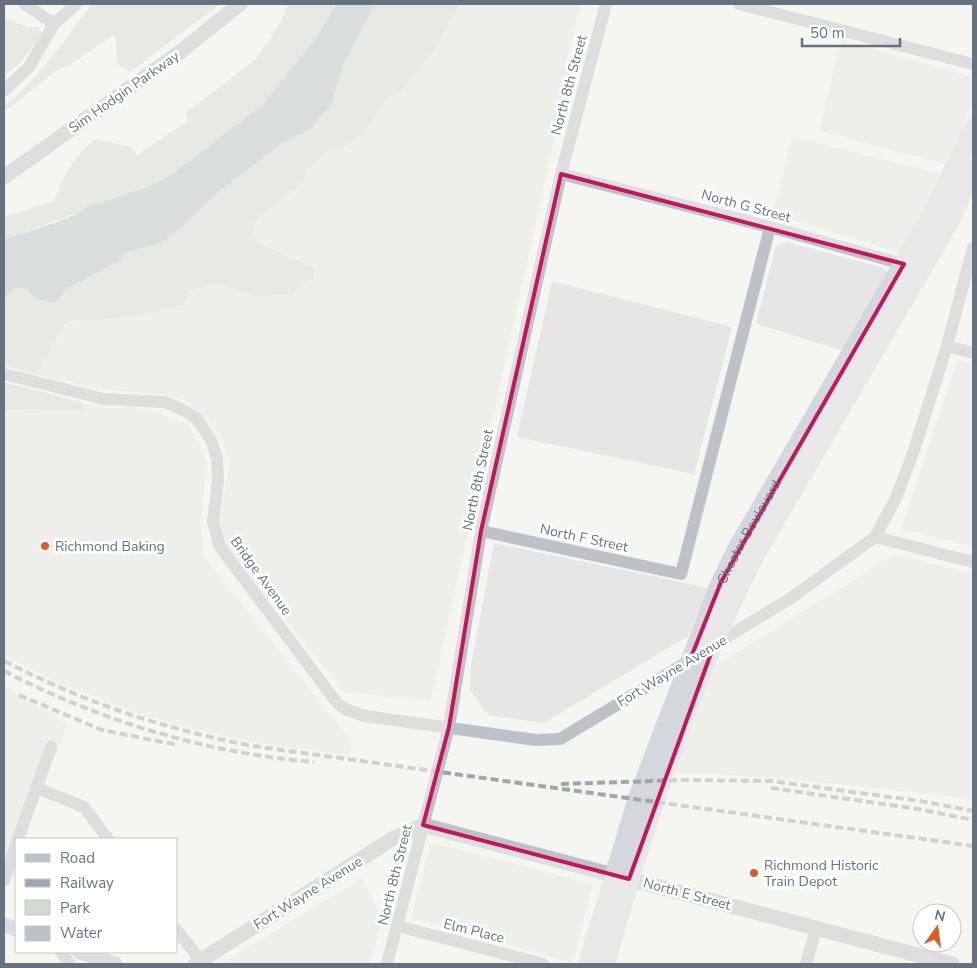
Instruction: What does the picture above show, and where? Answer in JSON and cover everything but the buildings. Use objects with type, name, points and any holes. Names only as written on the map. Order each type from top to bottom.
[{"type":"highway","name":"Chester Boulevard","points":[[606,964],[638,798],[721,582],[746,552],[968,171],[973,128]]},
{"type":"highway","name":"Chester Boulevard","points":[[588,964],[622,877]]},
{"type":"street","points":[[25,4],[54,24]]},
{"type":"street","points":[[4,91],[29,67],[54,24],[76,4]]},
{"type":"street","name":"Sim Hodgin Parkway","points":[[4,177],[180,52],[240,4]]},
{"type":"street","name":"North 8th Street","points":[[387,964],[449,727],[481,531],[561,174],[606,4]]},
{"type":"street","points":[[739,4],[973,64]]},
{"type":"street","name":"North G Street","points":[[561,174],[770,227],[913,267]]},
{"type":"street","name":"North F Street","points":[[481,531],[681,574],[770,227]]},
{"type":"street","points":[[973,248],[947,346],[914,450],[896,498],[875,538],[973,562]]},
{"type":"street","points":[[947,346],[973,353]]},
{"type":"street","name":"Bridge Avenue","points":[[4,374],[104,399],[165,402],[197,419],[211,440],[217,458],[218,481],[214,522],[220,547],[336,703],[345,709],[365,716],[449,727]]},
{"type":"street","name":"Fort Wayne Avenue","points":[[449,727],[536,740],[560,740],[791,598],[875,538]]},
{"type":"street","points":[[18,838],[51,747]]},
{"type":"street","points":[[37,788],[84,807],[107,838]]},
{"type":"street","name":"Fort Wayne Avenue","points":[[198,963],[394,838],[423,825]]},
{"type":"street","name":"North E Street","points":[[423,825],[952,964]]},
{"type":"street","points":[[4,881],[15,848]]},
{"type":"street","name":"Elm Place","points":[[397,926],[543,964]]},
{"type":"street","points":[[806,964],[816,929]]},
{"type":"street","points":[[178,932],[198,963]]},
{"type":"street","points":[[62,953],[70,964]]},
{"type":"street","points":[[83,953],[115,964]]},
{"type":"highlighted area","points":[[561,174],[904,264],[721,582],[690,660],[714,645],[629,879],[423,825],[449,727],[481,531]]},
{"type":"shaded area","points":[[460,4],[581,4],[564,70],[569,71],[431,701],[344,692],[227,547],[218,531],[230,460],[221,439],[207,419],[186,402],[163,394],[104,390],[37,375],[64,325],[69,321],[116,319],[189,291],[218,283],[254,296],[293,295],[300,283],[283,255],[260,244],[253,236],[256,220],[302,183],[307,172],[326,152],[345,146],[363,134],[388,97],[401,91],[434,51]]},
{"type":"shaded area","points":[[841,40],[973,77],[973,102],[945,164],[819,131]]},
{"type":"shaded area","points":[[792,136],[940,174],[907,249],[900,253],[773,214]]},
{"type":"shaded area","points":[[786,242],[884,268],[889,273],[847,352],[756,324],[776,246]]},
{"type":"shaded area","points":[[552,281],[732,327],[694,474],[517,437]]},
{"type":"shaded area","points":[[957,360],[973,364],[973,547],[901,529]]},
{"type":"shaded area","points":[[84,403],[111,408],[132,407],[160,413],[187,424],[200,444],[207,465],[200,524],[204,557],[352,742],[350,756],[254,742],[192,729],[142,715],[61,684],[4,656],[4,409],[83,410]]},
{"type":"shaded area","points":[[494,543],[709,588],[688,636],[544,723],[488,715],[470,690],[471,666]]},
{"type":"shaded area","points":[[896,554],[973,574],[973,801],[940,795],[848,785],[717,774],[672,774],[716,665]]},
{"type":"shaded area","points":[[4,686],[68,724],[20,838],[15,838],[15,851],[4,877]]},
{"type":"shaded area","points":[[436,844],[593,884],[573,963],[411,918],[430,846]]},
{"type":"shaded area","points":[[362,878],[382,919],[370,964],[221,964]]},
{"type":"green space","points":[[92,4],[220,4],[130,72],[117,64],[115,34],[68,66],[58,69],[4,112],[4,105],[39,72]]},
{"type":"green space","points":[[287,4],[336,4],[318,35],[263,104],[158,183],[99,204],[91,204],[89,208],[4,240],[4,217],[55,200],[70,167],[80,153],[95,139],[131,147],[137,155],[189,120],[185,114],[257,58],[281,22]]},
{"type":"green space","points":[[375,4],[460,4],[434,51],[401,91],[388,97],[363,134],[345,146],[326,152],[307,172],[302,183],[256,220],[253,236],[260,244],[314,268],[314,279],[300,283],[293,295],[254,296],[218,283],[189,291],[185,305],[116,319],[69,321],[64,325],[37,375],[4,365],[4,299],[16,287],[58,301],[66,289],[118,262],[126,253],[161,243],[182,227],[218,192],[283,143],[309,130],[334,95],[335,84],[342,67]]},
{"type":"green space","points":[[4,18],[27,27],[38,27],[42,34],[22,61],[4,76]]},
{"type":"green space","points":[[4,382],[84,403],[83,410],[4,409]]},
{"type":"water","points":[[336,4],[375,4],[342,67],[331,104],[309,130],[283,143],[218,192],[182,227],[161,243],[126,253],[118,262],[66,289],[58,301],[49,302],[37,299],[28,290],[16,287],[4,299],[4,240],[75,215],[92,203],[99,204],[158,183],[179,169],[263,104],[318,35]]},
{"type":"railway","points":[[4,661],[66,690],[125,713],[187,731],[253,746],[973,846]]},
{"type":"railway","points":[[4,671],[78,705],[154,732],[233,751],[273,758],[314,762]]},
{"type":"railway","points":[[19,695],[102,730],[178,745]]},
{"type":"railway","points":[[561,784],[683,780],[771,781],[920,801],[973,811]]},
{"type":"railway","points":[[771,788],[918,809],[973,820]]},
{"type":"place","name":"Richmond Baking","points":[[45,546]]},
{"type":"place","name":"Richmond Historic Train Depot","points":[[754,873]]}]
